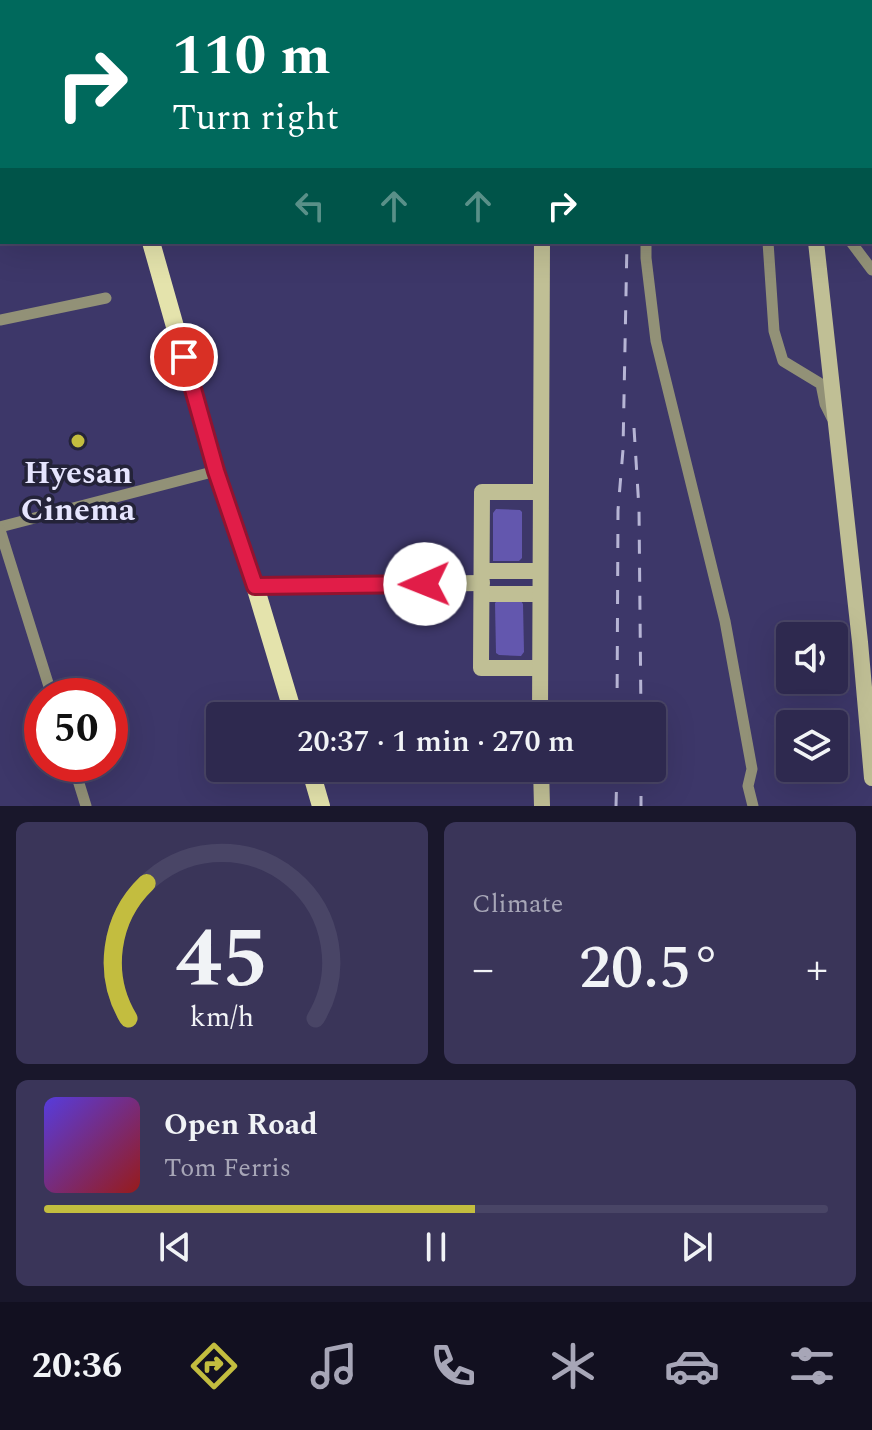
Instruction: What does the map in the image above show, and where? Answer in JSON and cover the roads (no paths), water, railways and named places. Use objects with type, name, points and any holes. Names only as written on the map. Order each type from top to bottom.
[{"type":"main road","points":[[152,244],[216,471],[290,702]]},
{"type":"main road","points":[[539,702],[542,244]]},
{"type":"main road","points":[[816,244],[872,778]]},
{"type":"main road","points":[[538,668],[481,668],[482,492],[539,492]]},
{"type":"main road","points":[[255,586],[482,583],[539,571]]},
{"type":"main road","points":[[482,583],[539,594]]},
{"type":"main road","points":[[314,782],[321,806]]},
{"type":"main road","points":[[541,782],[542,806]]},
{"type":"street","points":[[646,244],[656,341],[725,621],[752,769],[748,786],[753,806]]},
{"type":"street","points":[[768,244],[774,331],[783,361],[821,384],[825,404],[838,430]]},
{"type":"street","points":[[852,244],[872,270]]},
{"type":"street","points":[[0,320],[106,298]]},
{"type":"street","points":[[46,678],[0,529],[216,471]]},
{"type":"street","points":[[79,782],[86,806]]},
{"type":"railway","points":[[617,702],[618,510],[623,450],[627,244]]},
{"type":"railway","points":[[634,428],[639,509],[641,702]]},
{"type":"railway","points":[[616,806],[617,782]]},
{"type":"railway","points":[[641,782],[641,806]]},
{"type":"place","name":"Hyesan Cinema","points":[[78,441]]}]
